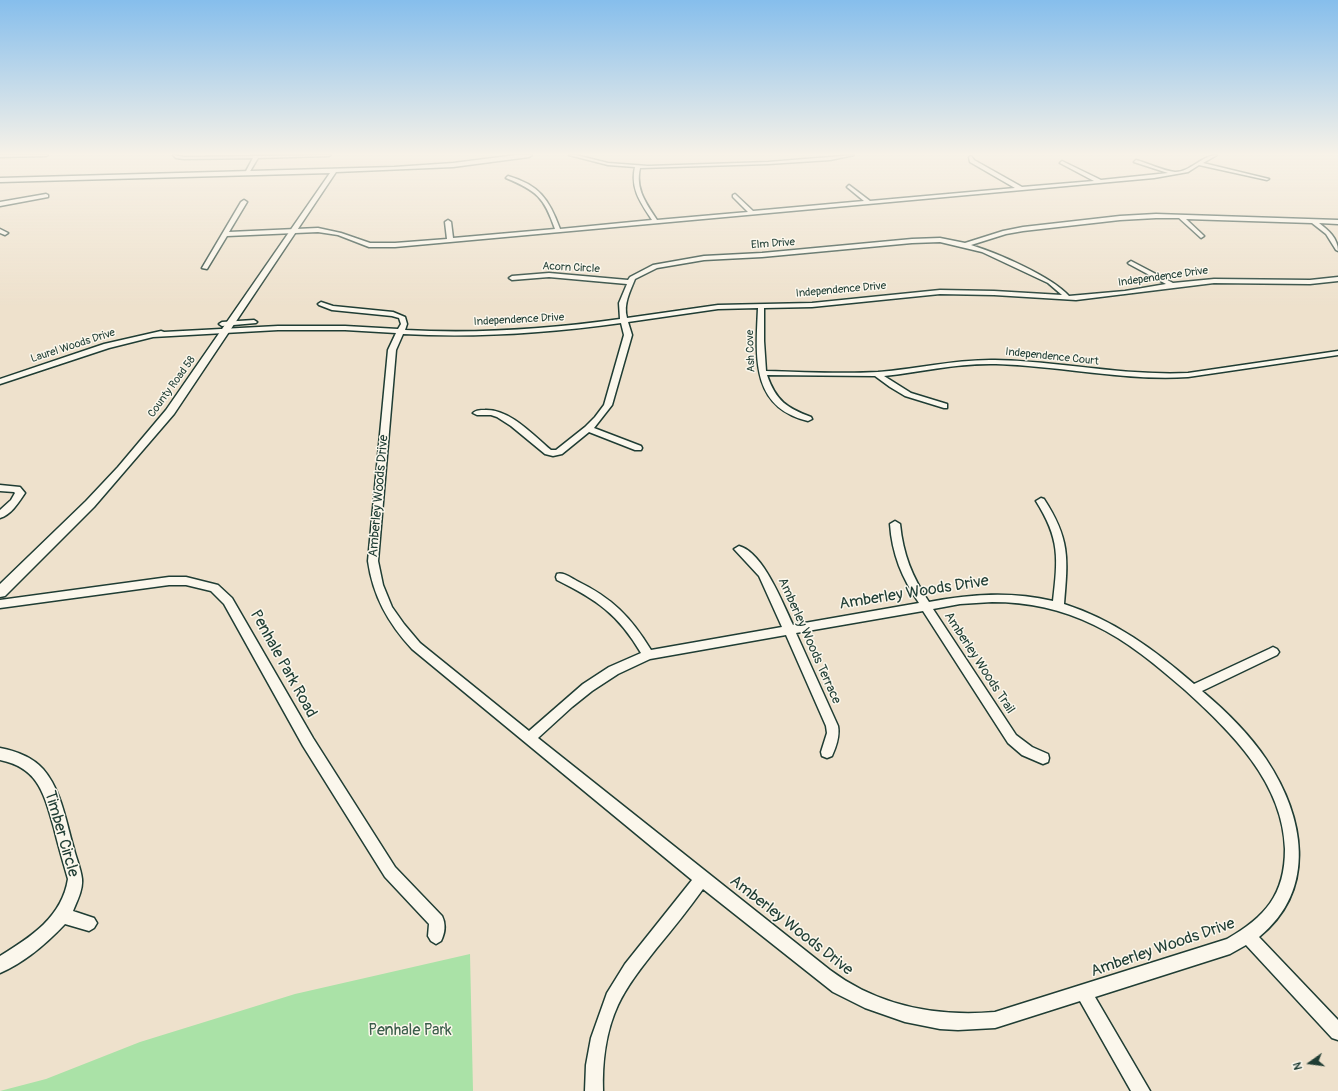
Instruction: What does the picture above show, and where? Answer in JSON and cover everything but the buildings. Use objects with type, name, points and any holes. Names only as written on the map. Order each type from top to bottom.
[{"type":"street","points":[[205,268],[242,206]]},
{"type":"street","name":"County Road 58","points":[[0,592],[63,531],[122,470],[170,412],[310,206]]},
{"type":"street","points":[[547,206],[558,231]]},
{"type":"street","points":[[647,206],[656,222]]},
{"type":"street","points":[[745,206],[752,213]]},
{"type":"street","points":[[225,234],[294,230],[331,231],[363,243],[377,246],[835,206]]},
{"type":"street","points":[[1180,216],[1201,236]]},
{"type":"street","points":[[965,245],[1005,232],[1033,227],[1139,217],[1180,216],[1338,222]]},
{"type":"street","points":[[448,222],[450,240]]},
{"type":"street","points":[[1313,222],[1328,232],[1338,250]]},
{"type":"street","name":"Elm Drive","points":[[630,282],[636,275],[656,266],[704,258],[770,255],[919,240],[940,240],[965,245],[984,252],[1050,282],[1060,289],[1068,298]]},
{"type":"street","points":[[1131,263],[1172,285]]},
{"type":"street","name":"Acorn Circle","points":[[512,278],[557,276],[630,282]]},
{"type":"street","name":"Independence Drive","points":[[229,326],[329,330],[345,328],[399,332],[503,333],[564,328],[704,308],[812,305],[940,292],[994,293],[1068,298],[1118,294],[1172,285],[1214,281],[1302,282],[1338,279]]},
{"type":"street","points":[[477,413],[491,413],[498,415],[510,422],[548,452],[552,453],[559,452],[588,429],[604,412],[610,401],[628,335],[622,307],[630,282]]},
{"type":"street","points":[[321,304],[332,308],[393,314],[402,317],[404,324],[399,332]]},
{"type":"street","name":"Ash Cove","points":[[761,306],[762,373],[767,387],[783,408],[796,416],[808,419]]},
{"type":"street","name":"Laurel Woods Drive","points":[[0,382],[95,350],[154,335],[169,335],[229,326]]},
{"type":"street","name":"Amberley Woods Drive","points":[[399,332],[392,350],[374,545],[374,574],[381,594],[397,626],[416,646],[702,879],[823,975],[852,994],[882,1008],[910,1016],[941,1021],[969,1023],[994,1020],[1230,946],[1248,936],[1269,919],[1276,911],[1284,896],[1291,875],[1293,850],[1286,813],[1265,767],[1234,727],[1193,690],[1138,645],[1093,620],[1058,606],[1029,600],[998,597],[974,598],[648,655],[623,666],[599,680],[554,715],[530,738]]},
{"type":"street","name":"Independence Court","points":[[762,373],[877,374],[959,364],[992,362],[1044,366],[1119,375],[1164,377],[1188,375],[1338,353]]},
{"type":"street","points":[[877,374],[890,385],[909,396],[944,406]]},
{"type":"street","points":[[588,429],[638,448]]},
{"type":"street","points":[[0,488],[17,489],[20,493],[14,502],[0,514]]},
{"type":"street","points":[[1041,501],[1055,526],[1061,541],[1062,557],[1058,606]]},
{"type":"street","name":"Amberley Woods Trail","points":[[895,524],[897,551],[913,586],[1012,739],[1027,751],[1042,758]]},
{"type":"street","name":"Amberley Woods Terrace","points":[[739,549],[763,574],[832,726],[833,733],[826,752]]},
{"type":"street","points":[[561,577],[599,597],[615,608],[631,626],[648,655]]},
{"type":"street","name":"Penhale Park Road","points":[[0,604],[169,581],[186,581],[214,588],[228,602],[308,742],[390,872],[438,921],[436,936]]},
{"type":"street","points":[[1193,690],[1273,652]]},
{"type":"street","name":"Timber Circle","points":[[0,754],[19,759],[37,770],[47,784],[75,879],[75,889],[71,899],[61,915],[50,928],[39,938],[0,964]]},
{"type":"street","points":[[594,1091],[596,1056],[601,1032],[608,1010],[618,989],[630,970],[702,879]]},
{"type":"street","points":[[61,915],[89,923]]},
{"type":"street","points":[[1248,936],[1338,1032]]},
{"type":"street","points":[[1084,993],[1141,1091]]},
{"type":"green space","name":"Penhale Park","points":[[470,954],[473,1091],[0,1091],[46,1079],[140,1042],[295,994]]}]
